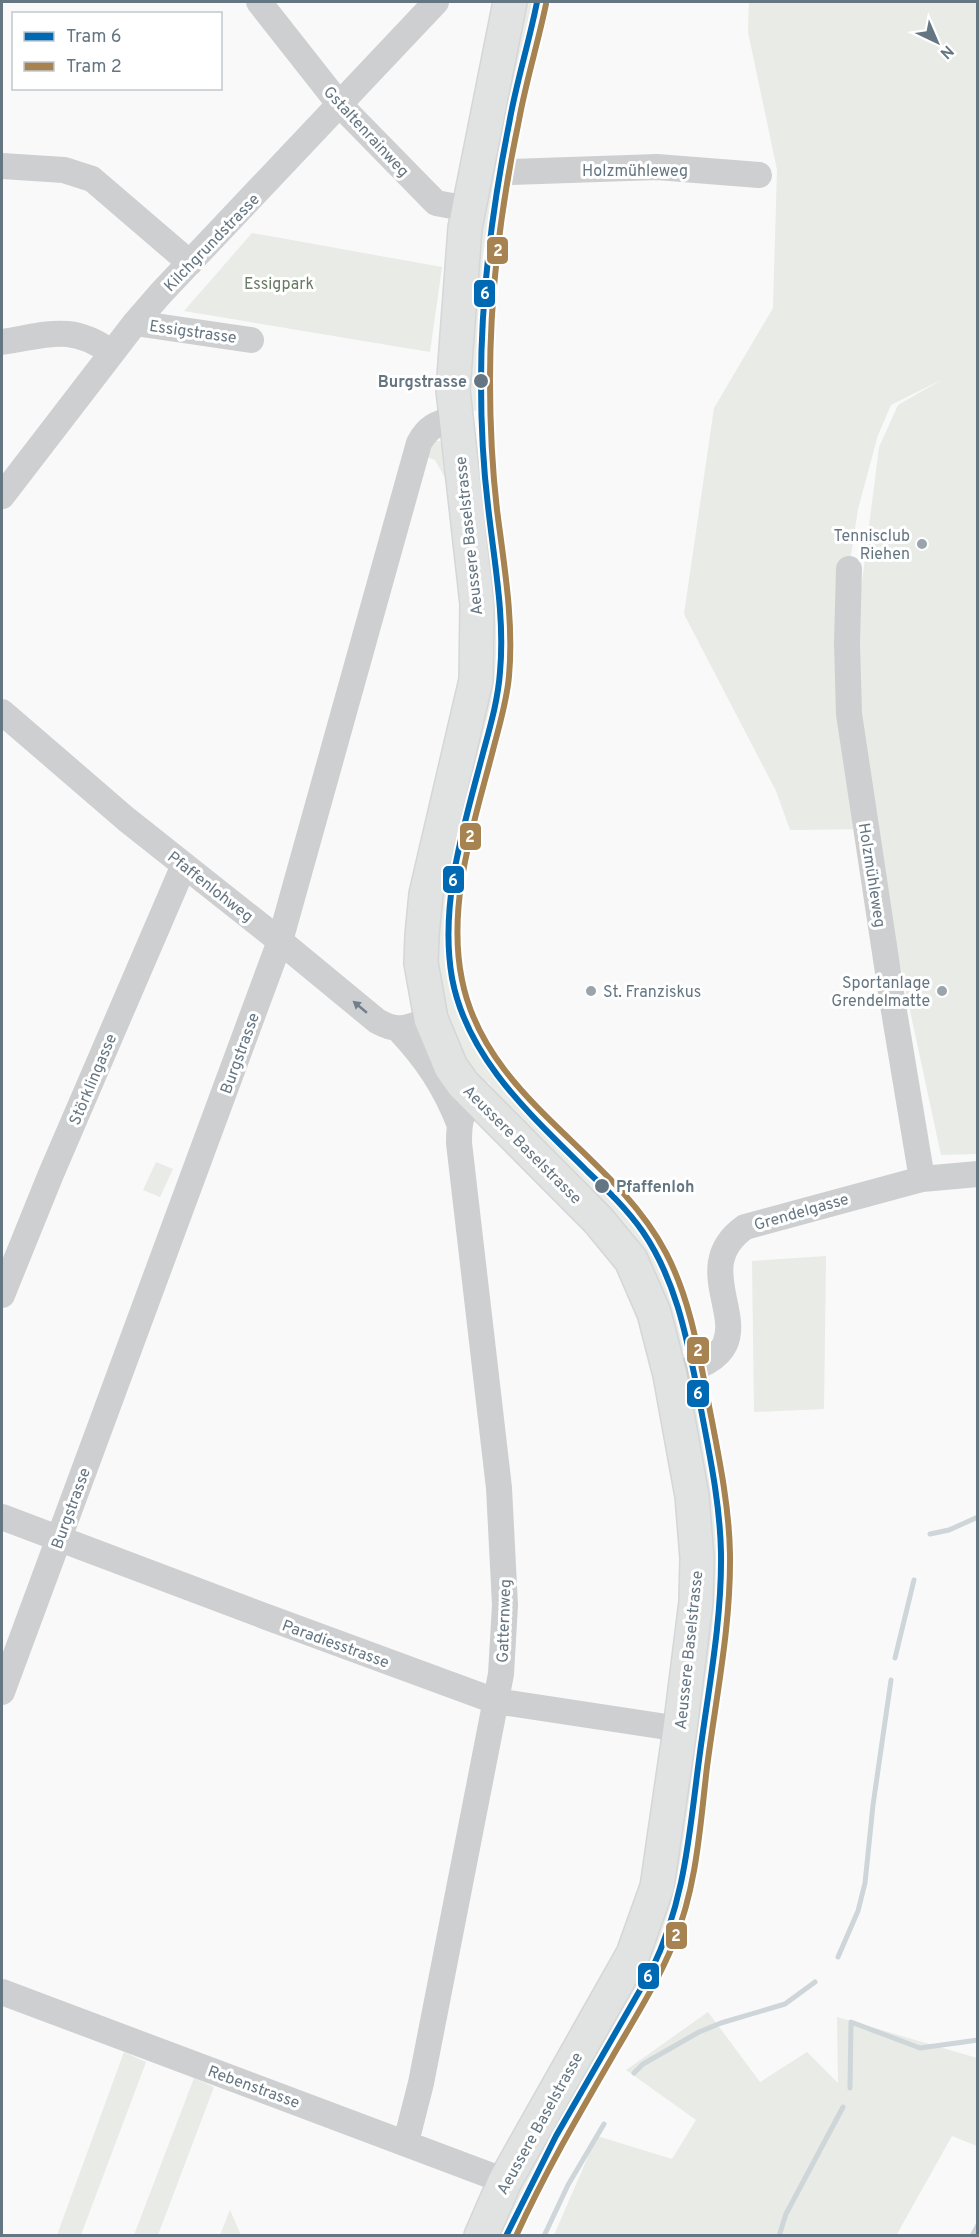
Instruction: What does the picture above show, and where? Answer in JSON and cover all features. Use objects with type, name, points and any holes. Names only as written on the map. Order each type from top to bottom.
[{"type":"main road","name":"Aeussere Baselstrasse","points":[[481,2235],[505,2181],[633,1954],[657,1887],[696,1602],[697,1558],[692,1496],[670,1375],[654,1313],[631,1260],[598,1220],[467,1110],[431,1019],[421,963],[426,894],[476,680],[477,604],[454,419],[453,390],[468,209],[510,2]]},
{"type":"street","name":"Gstaltenrainweg","points":[[259,2],[340,105],[436,203],[468,209]]},
{"type":"street","name":"Kilchgrundstrasse","points":[[2,496],[135,323],[436,2]]},
{"type":"street","points":[[2,166],[64,170],[92,179],[190,263]]},
{"type":"street","name":"Holzmühleweg","points":[[511,172],[657,167],[759,175]]},
{"type":"street","name":"Essigstrasse","points":[[135,323],[251,340]]},
{"type":"street","points":[[2,342],[67,333],[95,340],[112,353]]},
{"type":"street","name":"Burgstrasse","points":[[2,1692],[280,941],[419,443],[424,433],[433,426],[454,419]]},
{"type":"street","name":"Holzmühleweg","points":[[849,568],[847,643],[849,714],[922,1179]]},
{"type":"street","name":"Pfaffenlohweg","points":[[2,712],[126,819],[377,1021],[399,1030]]},
{"type":"street","name":"Störklingasse","points":[[2,1295],[184,865]]},
{"type":"street","points":[[431,1019],[399,1030],[425,1058],[450,1101],[467,1110]]},
{"type":"street","name":"Gatternweg","points":[[406,2142],[422,2083],[501,1674],[505,1605],[499,1488],[459,1143],[467,1110]]},
{"type":"street","name":"Grendelgasse","points":[[670,1375],[685,1372],[709,1362],[716,1357],[726,1343],[728,1322],[721,1286],[720,1263],[724,1246],[733,1235],[745,1227],[922,1179],[978,1174]]},
{"type":"street","name":"Paradiesstrasse","points":[[2,1516],[495,1701],[680,1729]]},
{"type":"street","name":"Rebenstrasse","points":[[2,1992],[505,2181]]},
{"type":"green space","points":[[520,2],[540,2],[508,160],[501,207],[496,207],[486,324],[485,395],[489,395],[486,410],[465,411],[477,252]]},
{"type":"green space","points":[[749,2],[977,2],[977,1154],[941,1155],[871,829],[790,830],[776,791],[684,614],[714,408],[773,308],[777,170],[748,32]],"holes":[[[943,379],[898,405],[879,447],[852,661],[849,568],[858,509],[878,435],[891,405]]]},
{"type":"green space","name":"Essigpark","points":[[252,233],[442,267],[430,352],[184,311]]},
{"type":"green space","points":[[434,440],[444,442],[450,477],[445,478],[435,460],[424,456]]},
{"type":"green space","points":[[487,455],[506,611],[507,652],[503,691],[465,855],[455,917],[455,951],[461,987],[483,1042],[502,1069],[495,1075],[509,1086],[622,1200],[625,1198],[654,1225],[670,1249],[674,1272],[694,1336],[695,1347],[692,1350],[678,1351],[488,1082],[481,1088],[443,1021],[433,931],[464,774],[468,457]]},
{"type":"green space","points":[[156,1162],[173,1169],[160,1197],[143,1190]]},
{"type":"green space","points":[[826,1256],[824,1409],[754,1412],[752,1261]]},
{"type":"green space","points":[[700,1377],[724,1508],[726,1577],[685,1900],[671,1944],[658,1973],[552,2155],[512,2235],[491,2236],[629,1981],[692,1695],[680,1384]]},
{"type":"green space","points":[[708,2012],[760,2082],[807,2052],[838,2083],[837,2017],[977,2058],[977,2146],[952,2136],[897,2234],[899,2235],[554,2235],[597,2136],[672,2159],[696,2120],[626,2070]]},
{"type":"green space","points":[[124,2052],[146,2062],[81,2235],[57,2235]]},
{"type":"green space","points":[[194,2078],[214,2087],[158,2235],[134,2235]]},
{"type":"green space","points":[[230,2210],[241,2235],[220,2235]]},
{"type":"waterway","points":[[930,1534],[949,1530],[978,1517]]},
{"type":"waterway","points":[[895,1658],[914,1580]]},
{"type":"waterway","points":[[838,1957],[858,1911],[865,1883],[873,1805],[891,1680]]},
{"type":"waterway","points":[[634,2073],[643,2064],[699,2032],[785,2004],[815,1982]]},
{"type":"waterway","points":[[850,2088],[851,2022],[920,2048],[978,2040]]},
{"type":"waterway","points":[[779,2236],[786,2214],[843,2107]]},
{"type":"waterway","points":[[544,2236],[568,2185],[604,2124]]},
{"type":"waterway","points":[[972,2236],[978,2225]]},
{"type":"tram line","name":"6","points":[[506,2236],[556,2136],[651,1971],[671,1919],[688,1842],[714,1656],[721,1579],[720,1532],[709,1450],[684,1327],[663,1269],[654,1250],[630,1215],[504,1084],[472,1035],[460,1007],[452,978],[449,921],[455,865],[496,703],[501,651],[500,609],[486,491],[482,428],[481,382],[485,285],[503,156],[515,93],[537,2]]},
{"type":"tram line","name":"2","points":[[516,2236],[565,2140],[655,1983],[682,1921],[693,1878],[726,1635],[730,1581],[729,1533],[718,1451],[695,1337],[674,1269],[643,1217],[615,1184],[523,1092],[497,1059],[475,1022],[462,980],[458,951],[460,891],[465,862],[505,703],[510,655],[508,593],[495,494],[491,429],[490,380],[494,281],[513,152],[546,4]]},
{"type":"place","name":"Burgstrasse","points":[[481,381]]},
{"type":"place","name":"Tennisclub Riehen","points":[[922,544]]},
{"type":"place","name":"St. Franziskus","points":[[591,991]]},
{"type":"place","name":"Sportanlage Grendelmatte","points":[[942,991]]},
{"type":"place","name":"Pfaffenloh","points":[[602,1186]]}]
